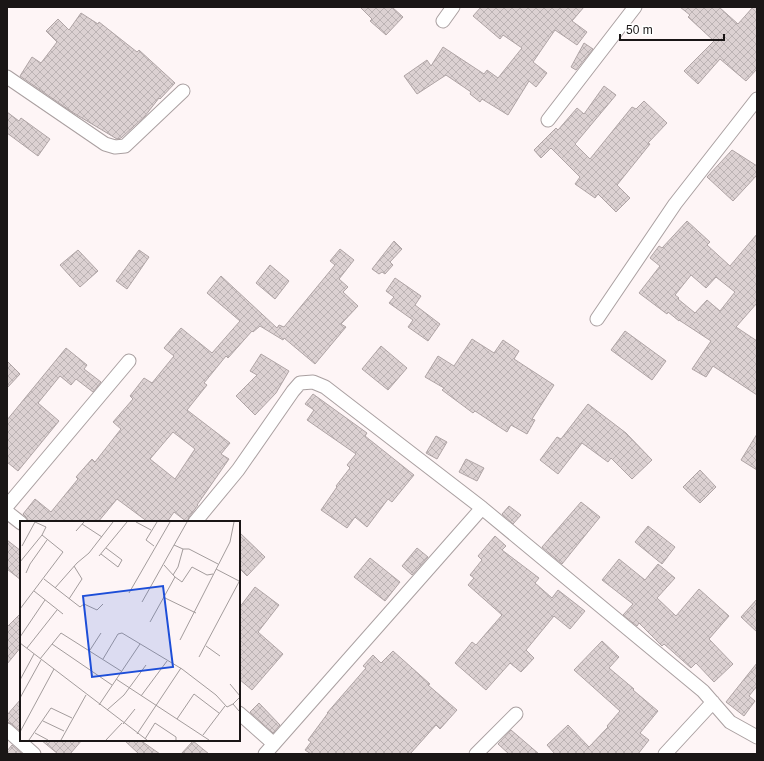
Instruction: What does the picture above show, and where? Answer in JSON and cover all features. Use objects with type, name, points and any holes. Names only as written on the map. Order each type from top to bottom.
[{"type":"street","points":[[443,21],[453,7]]},
{"type":"street","points":[[548,120],[635,7]]},
{"type":"street","points":[[7,77],[105,144],[115,147],[125,146],[183,91]]},
{"type":"street","points":[[597,319],[675,204],[756,101]]},
{"type":"street","points":[[7,506],[129,361]]},
{"type":"street","points":[[196,521],[238,470],[292,391],[300,383],[313,382],[325,386],[482,508],[703,690],[730,722],[757,737]]},
{"type":"street","points":[[265,754],[482,508]]},
{"type":"street","points":[[7,512],[20,523]]},
{"type":"street","points":[[665,754],[713,702]]},
{"type":"street","points":[[240,714],[274,744]]},
{"type":"street","points":[[476,754],[516,714]]},
{"type":"street","points":[[7,730],[34,754]]},
{"type":"building","points":[[360,7],[392,7],[403,17],[386,35],[370,21],[372,19]]},
{"type":"building","points":[[481,7],[584,7],[572,21],[587,32],[577,45],[555,30],[533,62],[547,73],[536,87],[529,81],[508,115],[482,99],[480,102],[470,94],[471,92],[446,75],[417,94],[404,76],[427,60],[431,66],[443,47],[484,74],[487,70],[498,78],[522,48],[503,35],[500,39],[473,16]]},
{"type":"building","points":[[680,7],[719,7],[738,24],[753,7],[757,7],[757,69],[746,81],[720,59],[698,84],[684,71],[714,41],[688,17],[690,15]]},
{"type":"building","points":[[81,13],[98,24],[99,22],[137,52],[139,50],[175,83],[160,99],[159,98],[145,116],[121,138],[117,139],[72,112],[20,76],[32,57],[41,63],[57,42],[46,31],[58,19],[69,30]]},
{"type":"building","points":[[584,43],[593,49],[576,70],[571,67]]},
{"type":"building","points":[[604,86],[616,95],[575,144],[590,159],[632,107],[636,109],[644,101],[667,123],[648,143],[650,144],[617,185],[630,198],[616,212],[598,194],[595,198],[575,184],[580,177],[551,148],[541,158],[534,150],[556,128],[558,130],[577,108],[584,114]]},
{"type":"building","points":[[7,112],[19,121],[21,118],[50,139],[38,156],[7,133]]},
{"type":"building","points":[[732,150],[757,166],[757,175],[733,201],[707,177]]},
{"type":"building","points":[[687,221],[710,242],[707,245],[730,266],[757,234],[757,303],[736,327],[757,341],[757,395],[713,366],[706,377],[692,369],[711,341],[679,321],[668,312],[667,314],[639,293],[660,266],[650,258],[659,246],[662,248]],"holes":[[[691,275],[706,288],[716,277],[735,292],[720,311],[707,300],[695,313],[675,295]]]},
{"type":"building","points":[[394,241],[402,249],[390,262],[393,265],[385,274],[382,272],[379,274],[372,269]]},
{"type":"building","points":[[340,249],[354,260],[339,279],[348,287],[343,292],[358,306],[341,324],[346,327],[315,364],[284,338],[283,340],[260,326],[253,332],[252,331],[228,358],[226,356],[204,383],[207,385],[187,410],[230,443],[221,454],[229,459],[187,521],[174,512],[168,521],[147,521],[117,499],[99,521],[28,521],[23,514],[35,499],[51,512],[78,479],[76,477],[92,459],[95,462],[121,429],[113,422],[133,399],[130,396],[144,378],[152,383],[174,356],[164,348],[181,328],[212,353],[240,321],[207,293],[221,276],[277,328],[279,325],[284,327],[335,265],[330,261]],"holes":[[[173,432],[195,449],[175,479],[150,459]]]},
{"type":"building","points":[[78,250],[98,271],[80,287],[60,265]]},
{"type":"building","points":[[139,250],[149,257],[127,289],[116,281]]},
{"type":"building","points":[[270,265],[289,281],[275,299],[256,283]]},
{"type":"building","points":[[395,278],[421,296],[415,305],[440,324],[428,341],[408,327],[413,320],[389,303],[394,297],[386,291]]},
{"type":"building","points":[[625,331],[666,361],[652,380],[611,350]]},
{"type":"building","points":[[472,339],[494,353],[503,340],[519,351],[514,359],[554,385],[532,419],[535,420],[527,434],[511,425],[507,432],[475,411],[473,413],[442,390],[444,388],[425,377],[438,356],[454,366]]},
{"type":"building","points":[[381,346],[407,368],[388,390],[362,369]]},
{"type":"building","points":[[66,348],[87,365],[84,369],[101,382],[93,392],[76,379],[71,385],[60,376],[38,403],[59,421],[18,471],[7,462],[7,420]]},
{"type":"building","points":[[261,354],[289,371],[276,393],[255,415],[236,396],[257,375],[250,371]]},
{"type":"building","points":[[7,361],[20,374],[7,388]]},
{"type":"building","points":[[313,394],[367,433],[365,436],[414,475],[392,502],[388,499],[367,527],[355,517],[347,528],[321,510],[337,487],[336,486],[350,468],[347,465],[356,454],[307,420],[314,410],[305,404]]},
{"type":"building","points":[[588,404],[626,433],[652,460],[632,479],[611,458],[608,462],[582,443],[558,474],[540,460],[557,437],[561,439]]},
{"type":"building","points":[[757,434],[757,470],[741,460]]},
{"type":"building","points":[[436,436],[447,442],[437,459],[426,453]]},
{"type":"building","points":[[466,459],[484,468],[477,481],[459,472]]},
{"type":"building","points":[[700,470],[716,487],[700,503],[683,487]]},
{"type":"building","points":[[581,502],[600,517],[562,564],[542,547]]},
{"type":"building","points":[[509,506],[521,515],[513,524],[502,514]]},
{"type":"building","points":[[648,526],[675,547],[662,564],[635,542]]},
{"type":"building","points":[[240,533],[265,557],[247,576],[240,569]]},
{"type":"building","points":[[495,536],[506,546],[502,550],[539,578],[535,583],[552,598],[558,590],[585,611],[570,629],[554,616],[526,650],[534,658],[521,672],[510,663],[486,690],[455,663],[472,642],[476,645],[502,615],[468,585],[474,578],[470,575],[482,560],[478,556]]},
{"type":"building","points":[[7,540],[20,550],[20,579],[7,569]]},
{"type":"building","points":[[417,548],[428,557],[412,575],[402,566]]},
{"type":"building","points":[[370,558],[400,582],[385,601],[354,577]]},
{"type":"building","points":[[619,559],[645,580],[658,564],[675,578],[657,598],[676,616],[699,589],[729,616],[709,639],[733,664],[714,682],[696,663],[691,668],[664,644],[662,646],[639,623],[637,626],[623,615],[633,604],[602,580]]},
{"type":"building","points":[[255,587],[279,605],[258,632],[283,654],[252,690],[240,680],[240,607]]},
{"type":"building","points":[[757,599],[757,632],[741,617]]},
{"type":"building","points":[[20,614],[20,648],[7,664],[7,627]]},
{"type":"building","points":[[602,641],[619,657],[609,668],[658,711],[640,733],[649,740],[638,754],[555,754],[547,745],[568,725],[589,747],[608,727],[607,726],[620,711],[574,670]]},
{"type":"building","points":[[393,651],[430,684],[428,685],[457,710],[440,729],[436,725],[410,754],[311,754],[305,750],[311,742],[308,740],[327,713],[366,668],[363,666],[373,655],[381,663]]},
{"type":"building","points":[[757,663],[757,686],[749,696],[755,701],[744,716],[726,702]]},
{"type":"building","points":[[20,700],[20,731],[12,724],[7,722],[7,715]]},
{"type":"building","points":[[259,703],[280,725],[273,733],[250,712]]},
{"type":"building","points":[[511,730],[539,754],[509,754],[498,744]]},
{"type":"building","points":[[42,741],[81,741],[70,754],[58,754]]},
{"type":"building","points":[[125,741],[141,741],[160,754],[139,754]]},
{"type":"building","points":[[193,741],[209,754],[181,754]]},
{"type":"building","points":[[12,745],[22,754],[7,754],[7,751]]}]
